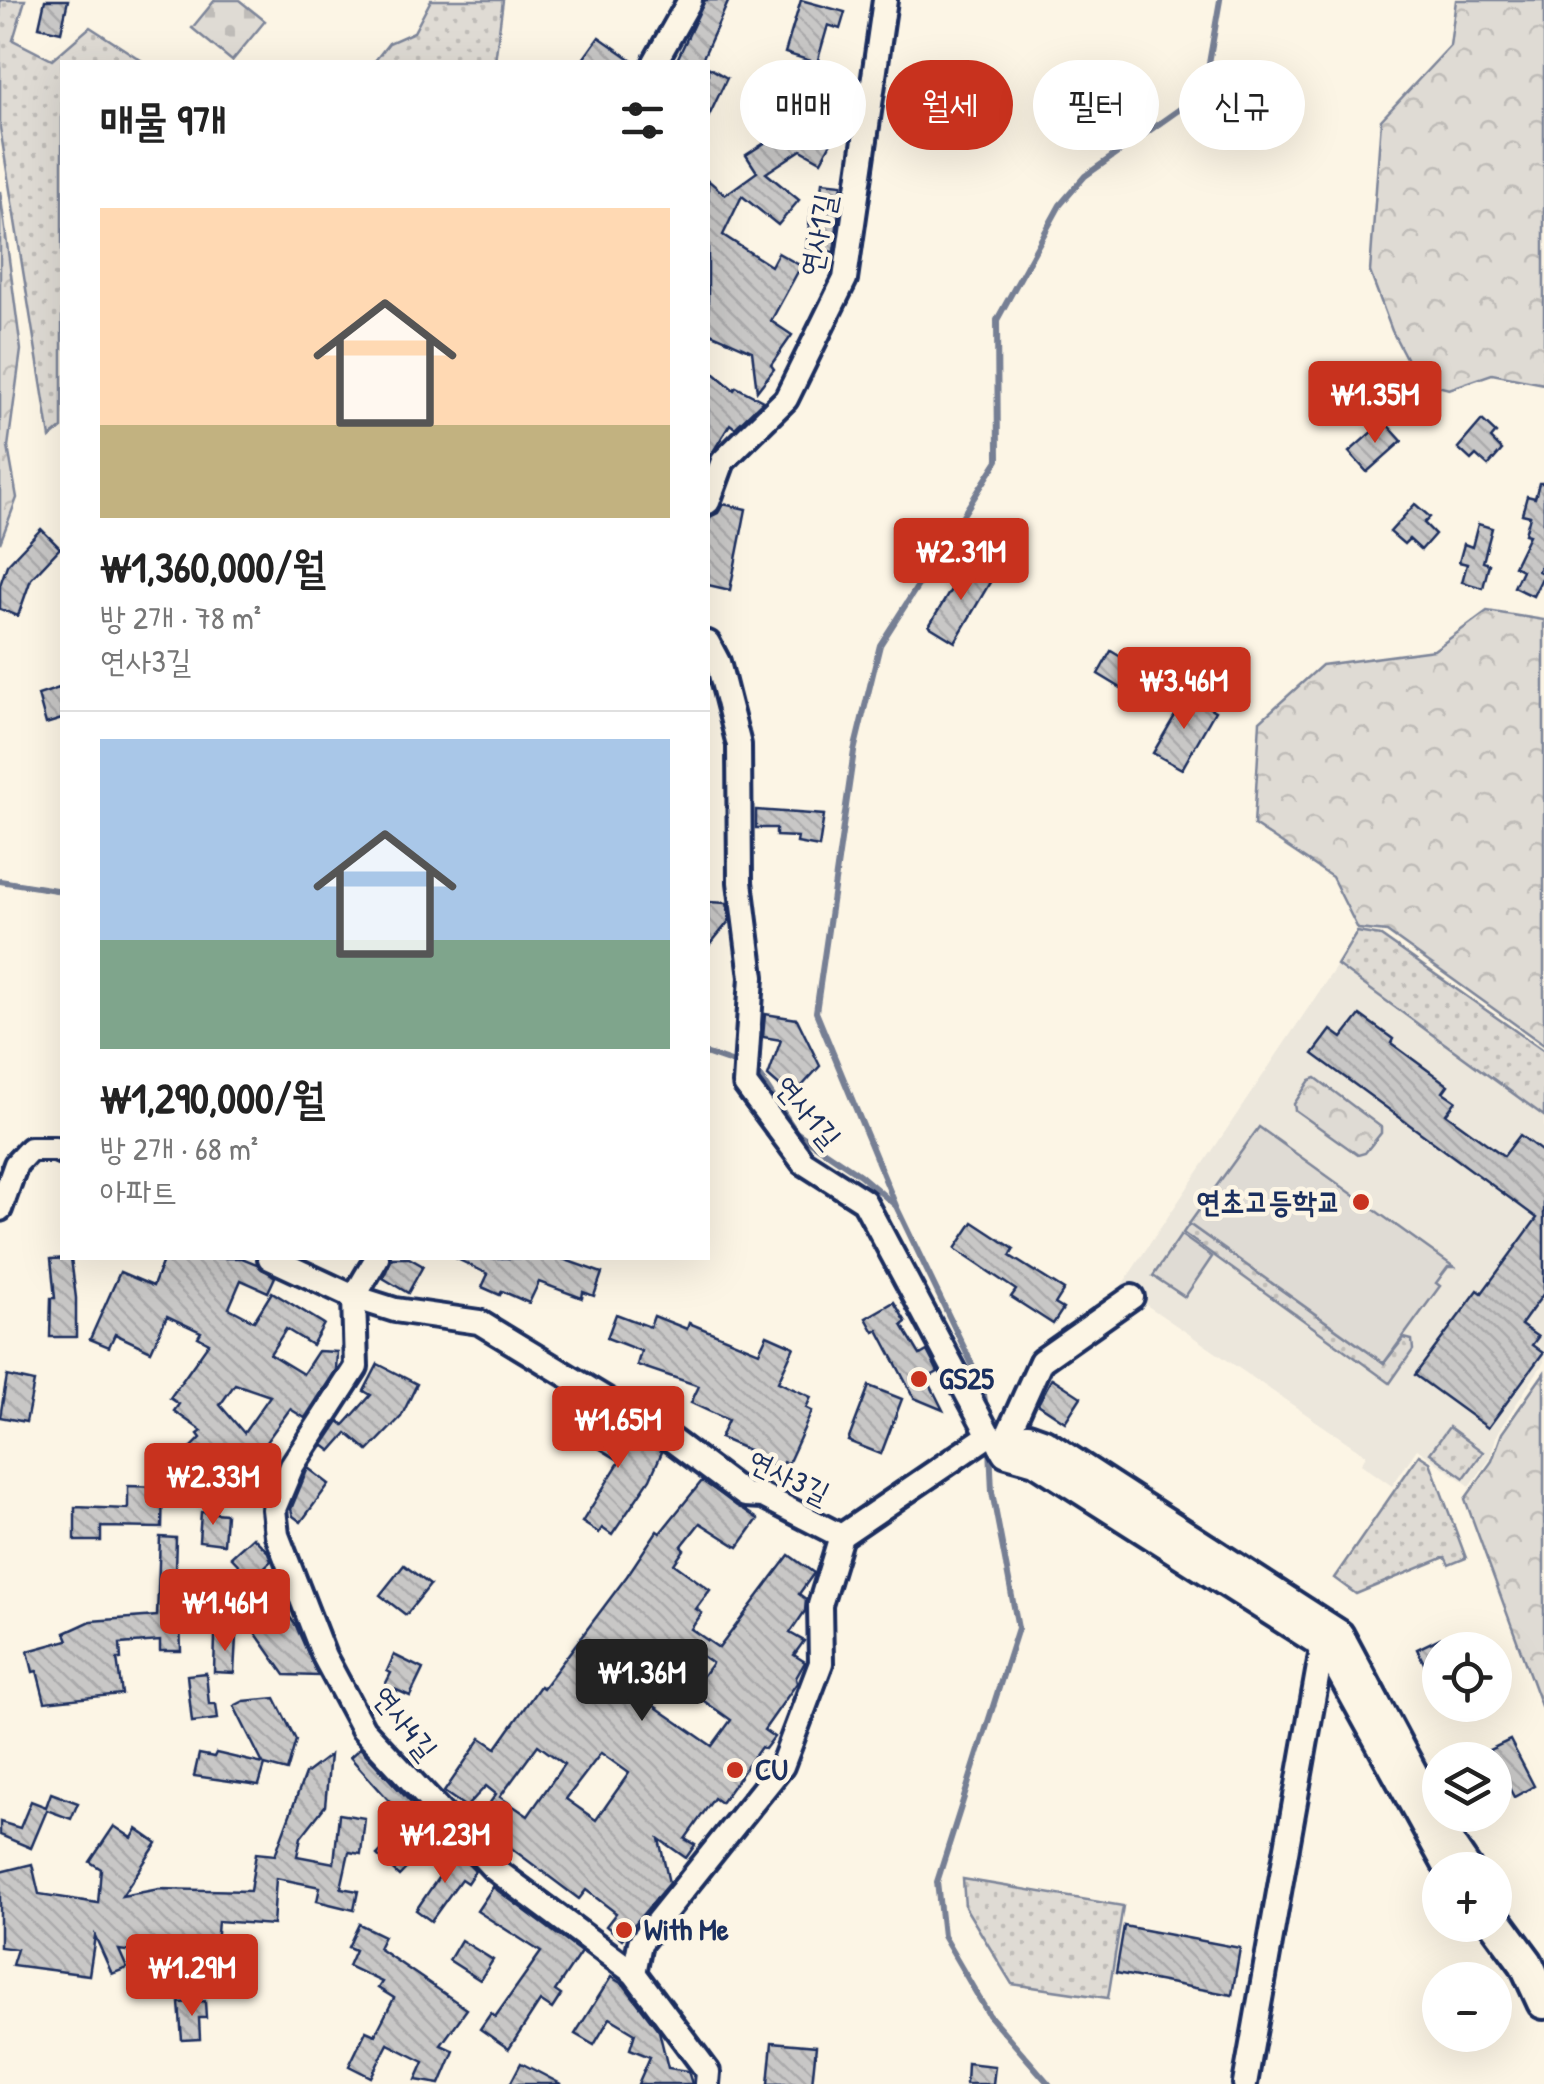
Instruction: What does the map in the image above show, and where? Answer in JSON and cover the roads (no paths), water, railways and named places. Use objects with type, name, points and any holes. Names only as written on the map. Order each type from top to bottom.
[{"type":"street","points":[[656,60],[690,0]]},
{"type":"street","name":"연사1길","points":[[710,497],[723,461],[786,399],[845,279],[886,0]]},
{"type":"street","name":"연사1길","points":[[710,647],[718,662],[740,745],[740,882],[752,977],[745,1084],[803,1162],[864,1200],[977,1414],[996,1439]]},
{"type":"street","points":[[0,1208],[16,1164],[30,1149],[60,1151]]},
{"type":"street","name":"연사3길","points":[[274,1260],[395,1310],[479,1322],[665,1435],[745,1495],[763,1496],[841,1536],[820,1604],[821,1663],[782,1766],[640,1943],[634,1973]]},
{"type":"street","points":[[354,1296],[377,1260]]},
{"type":"street","name":"연사4길","points":[[354,1296],[356,1366],[292,1466],[274,1509],[276,1535],[324,1656],[363,1729],[493,1868],[634,1973],[708,2072],[707,2084]]},
{"type":"street","points":[[841,1536],[996,1439],[1041,1360],[1132,1297]]},
{"type":"street","points":[[996,1439],[1008,1450],[1036,1458],[1345,1647],[1453,1852]]},
{"type":"street","points":[[1322,1632],[1443,1852]]},
{"type":"street","points":[[1245,2084],[1322,1632]]},
{"type":"street","points":[[1512,1929],[1544,1974]]},
{"type":"street","points":[[1511,1942],[1526,1962],[1544,2002]]},
{"type":"waterway","points":[[986,1409],[983,1387],[896,1206],[816,1012],[854,751],[880,645],[998,460],[997,320],[1060,205],[1085,176],[1204,92],[1220,0]]},
{"type":"waterway","points":[[0,881],[60,891]]},
{"type":"waterway","points":[[710,1055],[734,1063]]},
{"type":"waterway","points":[[757,1072],[796,1132],[860,1175],[895,1205]]},
{"type":"waterway","points":[[990,1447],[992,1492],[1018,1628],[937,1882],[943,1936],[989,2015],[1049,2084]]},
{"type":"place","name":"연초고등학교","points":[[1361,1202]]},
{"type":"place","name":"GS25","points":[[919,1379]]},
{"type":"place","name":"CU","points":[[735,1770]]},
{"type":"place","name":"With Me","points":[[624,1930]]}]
